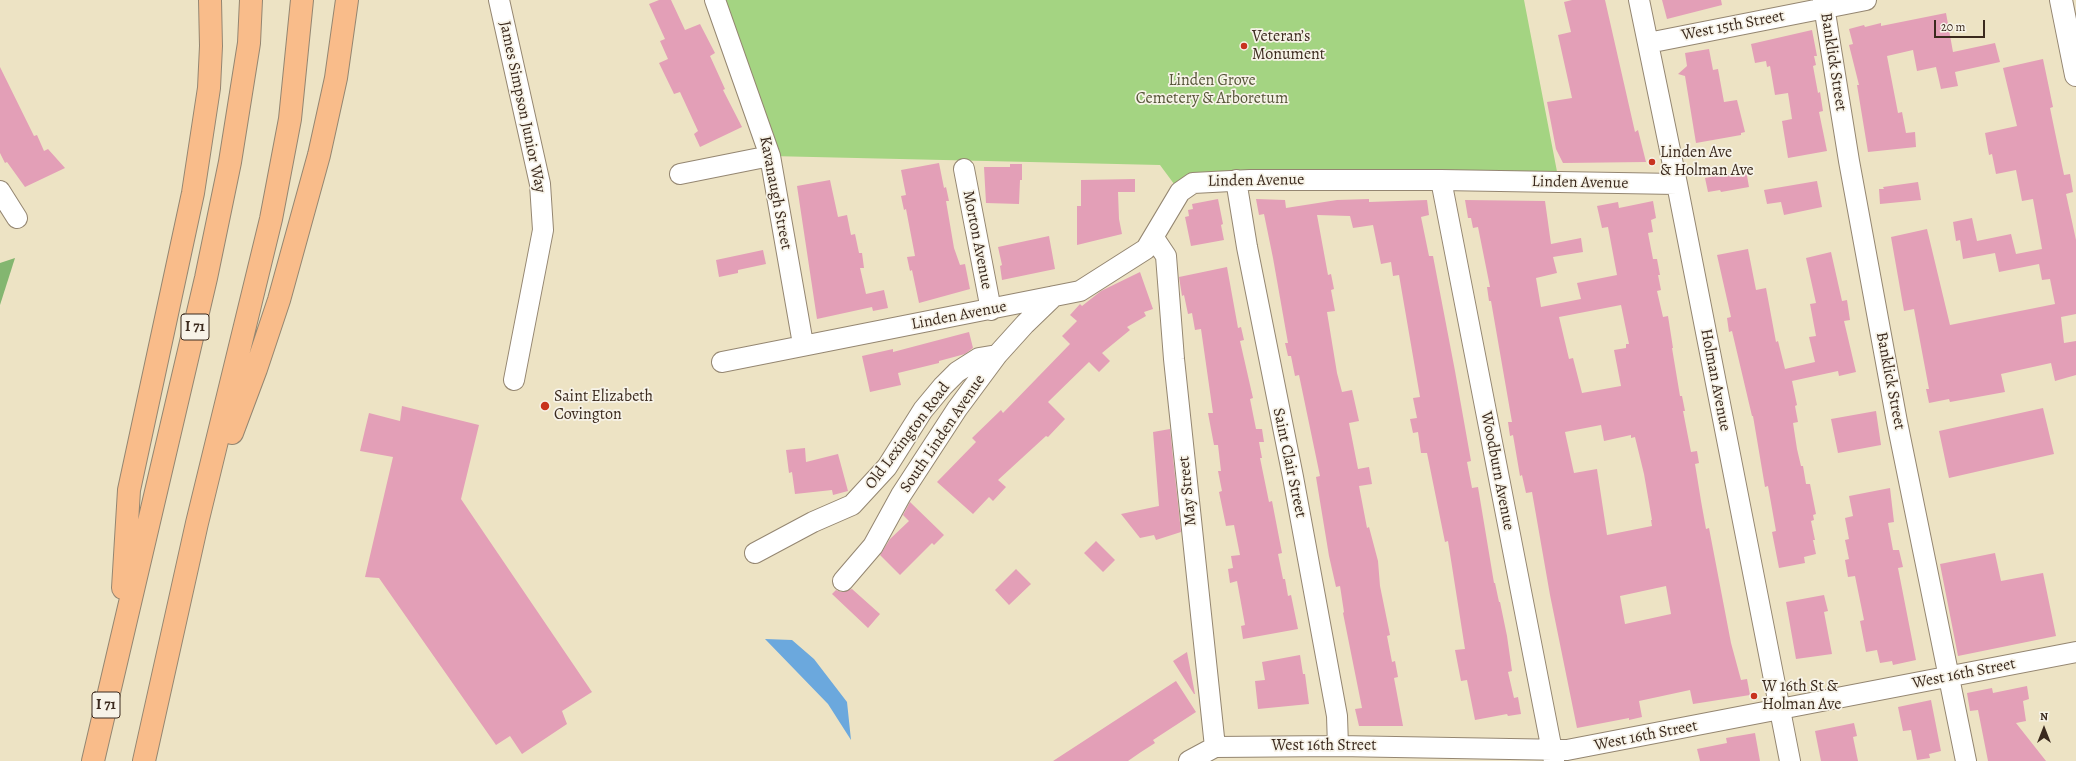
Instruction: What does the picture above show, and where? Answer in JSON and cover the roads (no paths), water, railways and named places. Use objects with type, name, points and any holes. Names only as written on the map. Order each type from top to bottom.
[{"type":"highway","points":[[119,650],[128,490],[193,193],[209,88],[211,46],[210,0]]},
{"type":"highway","name":"I 71","points":[[93,761],[206,278],[230,162],[249,43],[251,0]]},
{"type":"highway","points":[[144,761],[197,523],[271,219],[290,119],[302,0]]},
{"type":"highway","points":[[197,523],[256,369],[279,300],[323,139],[336,78],[347,0]]},
{"type":"street","name":"James Simpson Junior Way","points":[[499,0],[540,184],[543,230],[514,380]]},
{"type":"street","name":"Kavanaugh Street","points":[[715,0],[770,156],[803,344]]},
{"type":"street","name":"Holman Avenue","points":[[1639,0],[1677,184],[1790,761]]},
{"type":"street","name":"West 15th Street","points":[[1648,43],[1823,4],[1866,0]]},
{"type":"street","points":[[2061,0],[2076,75]]},
{"type":"street","name":"Banklick Street","points":[[1823,4],[1849,161],[1895,414],[1966,761]]},
{"type":"street","points":[[680,174],[770,156]]},
{"type":"street","name":"Morton Avenue","points":[[964,169],[991,310]]},
{"type":"street","name":"Linden Avenue","points":[[722,362],[803,344],[991,310],[1080,291],[1146,249],[1154,238],[1180,192],[1194,183],[1236,180],[1441,180],[1677,184]]},
{"type":"street","name":"Saint Clair Street","points":[[1236,180],[1254,285],[1294,484],[1337,716],[1338,746]]},
{"type":"street","name":"Woodburn Avenue","points":[[1441,180],[1553,755]]},
{"type":"street","points":[[0,191],[17,218]]},
{"type":"street","name":"May Street","points":[[1154,238],[1166,256],[1174,359],[1215,747]]},
{"type":"street","name":"South Linden Avenue","points":[[843,580],[873,546],[901,495],[957,409],[997,355],[1025,324],[1054,296]]},
{"type":"street","name":"Old Lexington Road","points":[[755,552],[813,522],[852,505],[887,467],[923,410],[943,386],[957,372],[979,358],[997,355]]},
{"type":"street","name":"West 16th Street","points":[[1189,761],[1215,747],[1276,753],[1338,746],[1553,755],[1567,750],[2076,652]]},
{"type":"water","points":[[765,639],[792,640],[814,659],[847,702],[851,740],[828,704]]},
{"type":"place","name":"Veteran’s Monument","points":[[1244,46]]},
{"type":"place","name":"Linden Ave & Holman Ave","points":[[1652,162]]},
{"type":"place","name":"Saint Elizabeth Covington","points":[[545,406]]},
{"type":"place","name":"W 16th St & Holman Ave","points":[[1754,696]]},
{"type":"park label","name":"Linden Grove Cemetery & Arboretum","points":[[1212,90]]}]
